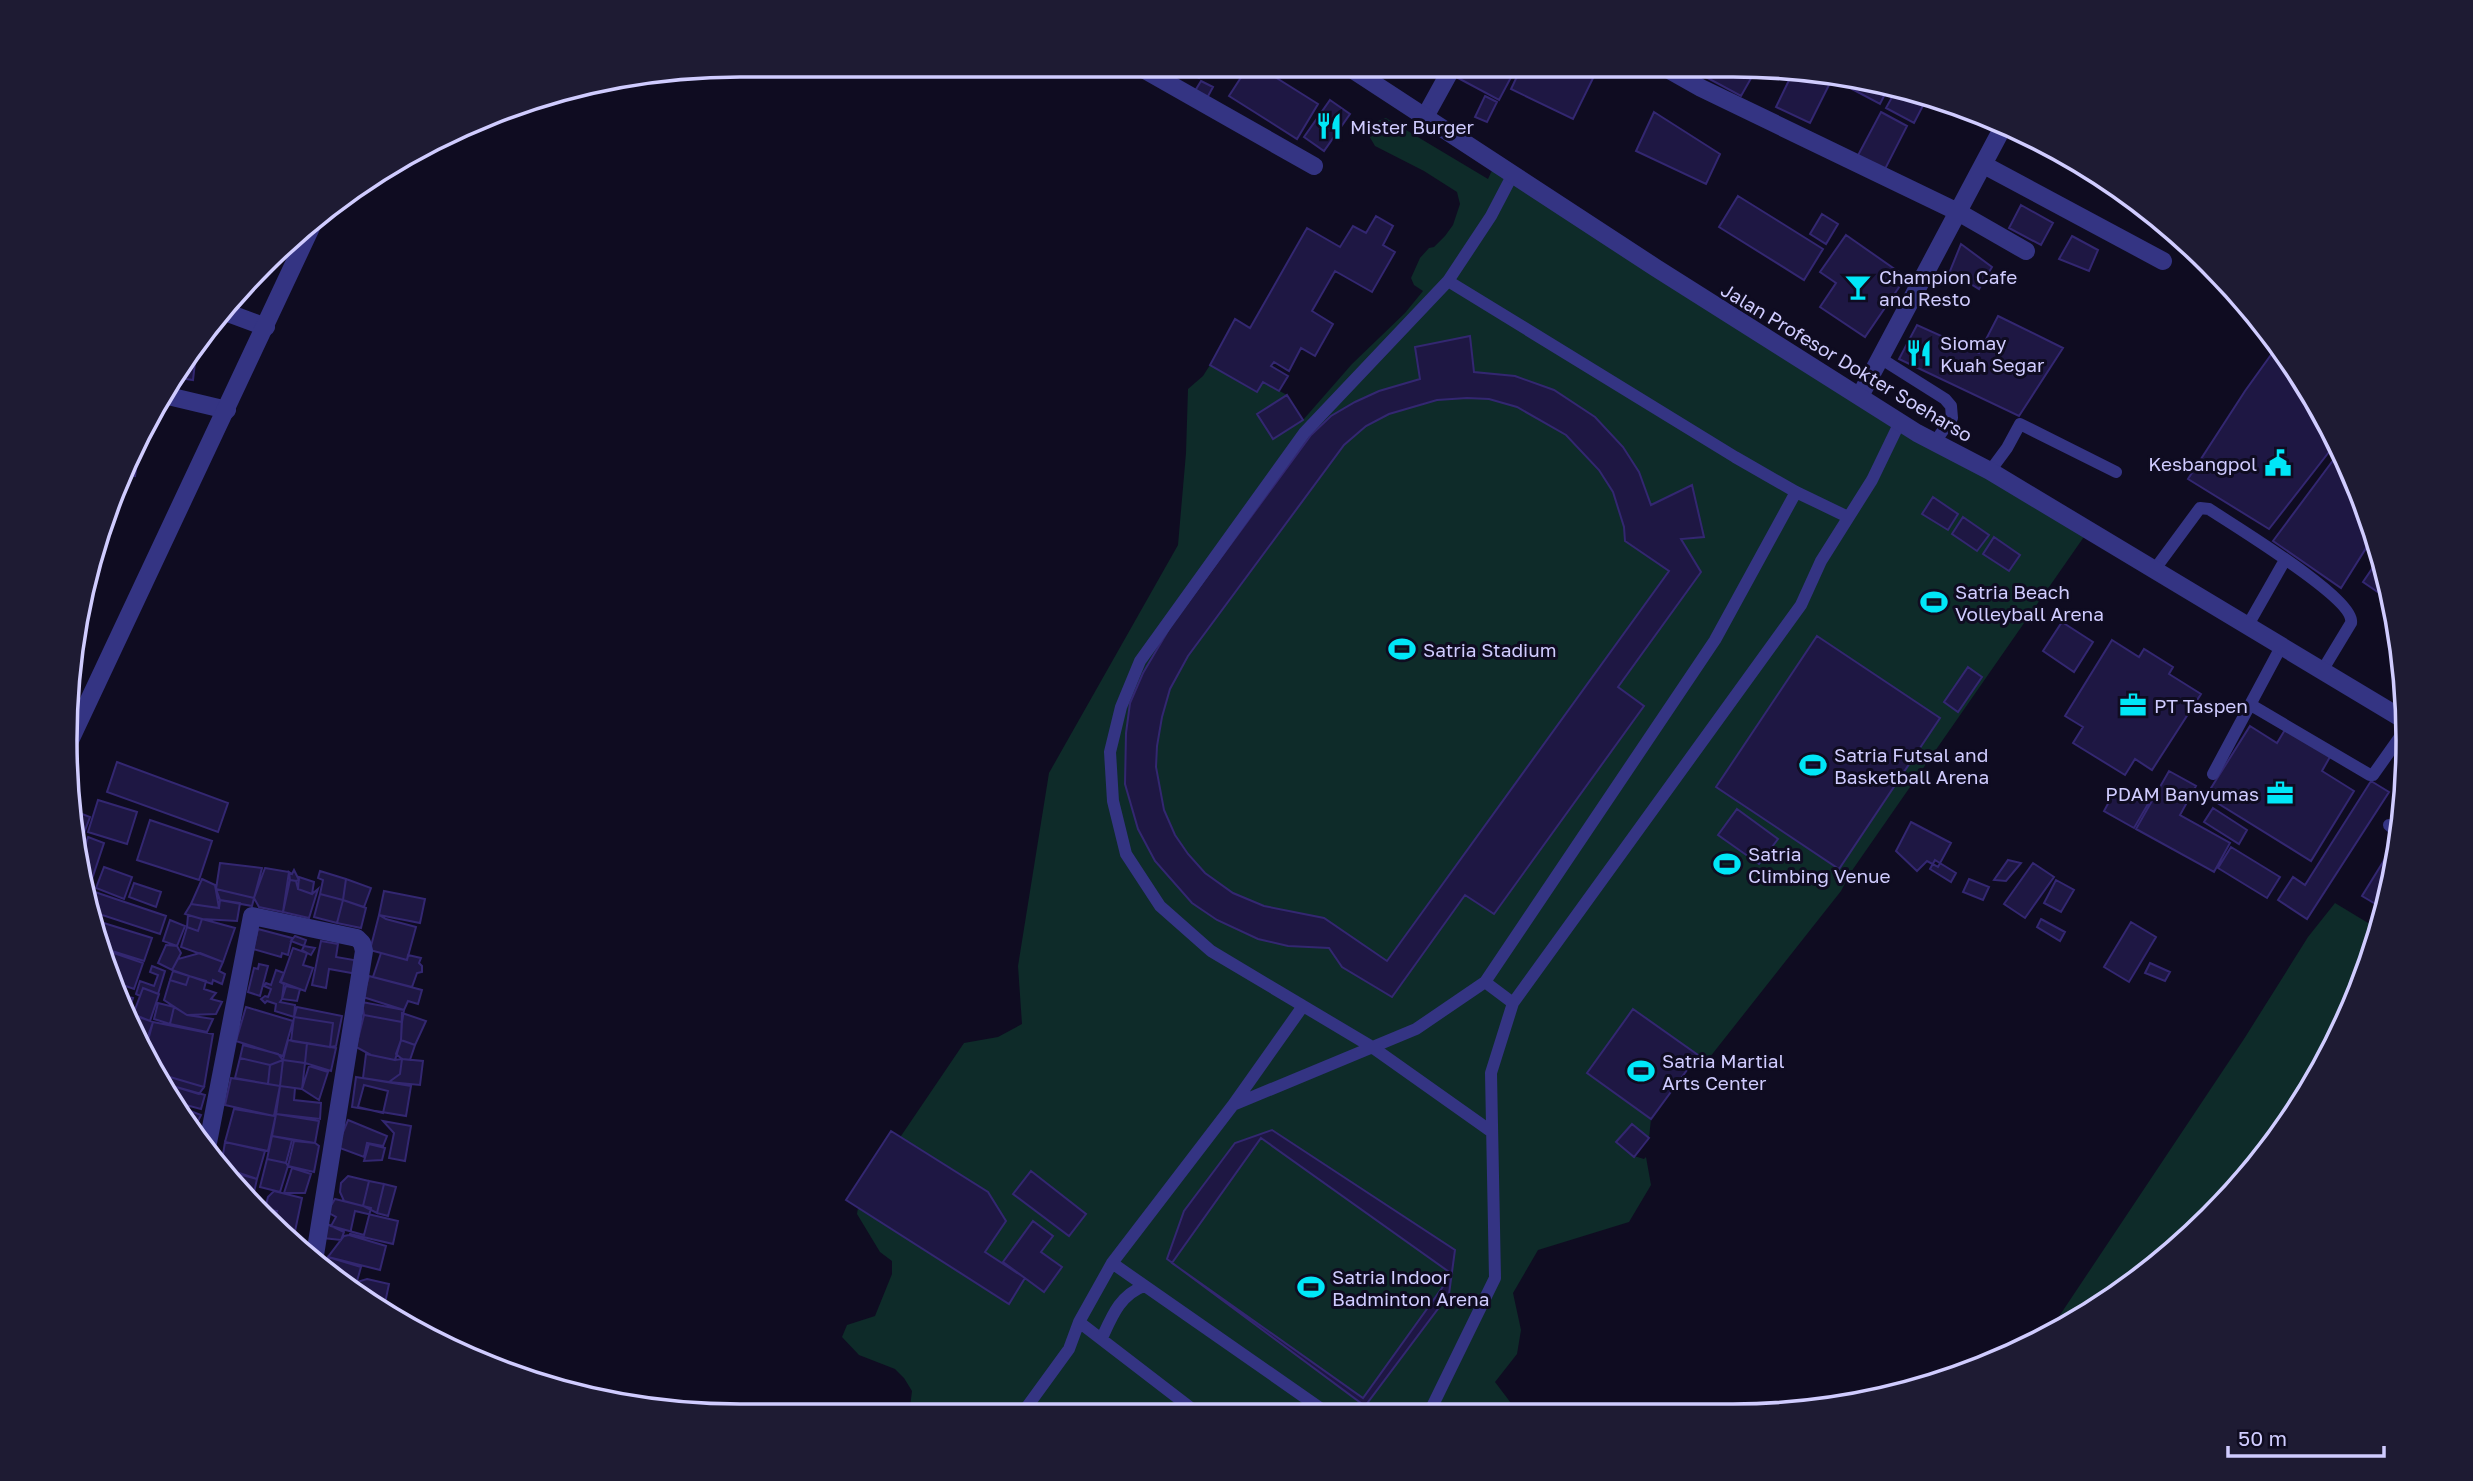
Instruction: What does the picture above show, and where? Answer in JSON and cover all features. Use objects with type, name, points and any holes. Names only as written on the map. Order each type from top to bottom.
[{"type":"street","points":[[1157,77],[1314,166]]},
{"type":"street","name":"Jalan Profesor Dokter Soeharso","points":[[1365,77],[1725,313],[1934,443],[1990,471],[2322,671],[2395,712]]},
{"type":"street","points":[[1426,115],[1447,77]]},
{"type":"street","points":[[1682,77],[1958,212],[2026,251]]},
{"type":"street","points":[[1860,396],[2000,134]]},
{"type":"street","points":[[1984,165],[2163,261]]},
{"type":"street","points":[[77,725],[266,327],[301,244]]},
{"type":"street","points":[[232,315],[266,327]]},
{"type":"street","points":[[173,397],[227,410]]},
{"type":"street","points":[[209,1137],[252,916],[357,938],[364,951],[316,1250]]},
{"type":"lane","points":[[1492,1132],[1372,1047],[1211,951],[1160,906],[1126,854],[1113,801],[1110,752],[1121,706],[1140,661],[1304,433],[1448,281],[1491,216],[1513,174]]},
{"type":"lane","points":[[1448,281],[1735,457],[1849,517]]},
{"type":"lane","points":[[1880,358],[1945,399],[1951,406],[1952,418],[1934,443]]},
{"type":"lane","points":[[1432,1404],[1495,1278],[1490,1073],[1513,1003],[1801,605],[1821,561],[1872,480],[1900,422]]},
{"type":"lane","points":[[1990,471],[2020,425],[2116,472]]},
{"type":"lane","points":[[1233,1105],[1416,1029],[1485,982],[1715,640],[1797,492]]},
{"type":"lane","points":[[2155,569],[2200,508],[2209,509],[2324,586],[2348,610],[2352,618],[2342,642],[2322,671]]},
{"type":"lane","points":[[2248,625],[2285,560]]},
{"type":"lane","points":[[2213,774],[2282,645]]},
{"type":"lane","points":[[2251,705],[2370,775],[2373,775],[2396,732]]},
{"type":"lane","points":[[1485,982],[1513,1003]]},
{"type":"lane","points":[[1029,1404],[1069,1349],[1080,1322],[1112,1263],[1233,1105],[1303,1006]]},
{"type":"lane","points":[[1112,1263],[1314,1404]]},
{"type":"lane","points":[[1102,1338],[1121,1301],[1144,1286]]},
{"type":"lane","points":[[1080,1322],[1186,1404]]},
{"type":"green space","points":[[1386,118],[1488,179],[1494,166],[2088,531],[1851,872],[1841,891],[1706,1062],[1697,1056],[1651,1119],[1649,1138],[1634,1156],[1644,1159],[1646,1157],[1651,1185],[1629,1222],[1538,1250],[1513,1293],[1521,1330],[1517,1354],[1495,1382],[1512,1404],[910,1404],[912,1391],[895,1369],[859,1355],[842,1337],[847,1325],[875,1316],[892,1274],[892,1261],[880,1252],[857,1214],[860,1196],[879,1179],[901,1136],[964,1043],[998,1037],[1022,1024],[1018,966],[1049,773],[1178,545],[1188,389],[1203,376],[1210,365],[1256,392],[1263,382],[1287,395],[1257,414],[1273,439],[1303,420],[1352,364],[1405,313],[1423,291],[1414,285],[1411,278],[1420,258],[1445,236],[1453,225],[1460,204],[1457,192],[1424,171],[1375,146],[1368,134],[1375,122]]},
{"type":"green space","points":[[2335,903],[2370,924],[2361,954],[2328,1034],[2284,1109],[2259,1144],[2202,1210],[2136,1267],[2058,1318],[2244,1039],[2308,937]]},
{"type":"building","points":[[1241,77],[1275,77],[1318,104],[1297,139],[1229,96]]},
{"type":"building","points":[[1458,77],[1511,77],[1499,100]]},
{"type":"building","points":[[1517,77],[1594,77],[1573,119],[1511,89]]},
{"type":"building","points":[[1706,77],[1752,77],[1741,96]]},
{"type":"building","points":[[1789,80],[1829,85],[1810,123],[1776,107]]},
{"type":"building","points":[[1201,81],[1213,87],[1207,98],[1195,91]]},
{"type":"building","points":[[1852,89],[1862,90],[1884,95],[1880,104]]},
{"type":"building","points":[[1485,96],[1497,102],[1487,122],[1475,117]]},
{"type":"building","points":[[1892,97],[1923,105],[1914,123],[1886,108]]},
{"type":"building","points":[[1330,100],[1350,114],[1324,151],[1304,137]]},
{"type":"building","points":[[1654,112],[1720,154],[1706,184],[1636,151]]},
{"type":"building","points":[[1881,112],[1907,126],[1883,173],[1856,159]]},
{"type":"building","points":[[1738,196],[1823,249],[1804,280],[1719,227]]},
{"type":"building","points":[[2021,205],[2053,223],[2041,245],[2009,228]]},
{"type":"building","points":[[1822,214],[1838,224],[1826,244],[1810,234]]},
{"type":"building","points":[[1376,216],[1393,226],[1383,245],[1395,252],[1372,292],[1335,271],[1312,311],[1333,324],[1315,356],[1301,348],[1289,371],[1274,362],[1271,366],[1288,376],[1279,391],[1263,382],[1257,392],[1210,365],[1235,319],[1250,328],[1307,228],[1340,247],[1353,226],[1366,233]]},
{"type":"building","points":[[1846,235],[1906,277],[1865,337],[1820,307],[1836,283],[1820,272]]},
{"type":"building","points":[[2072,236],[2098,250],[2089,271],[2059,259]]},
{"type":"building","points":[[1961,244],[1992,267],[1979,289],[1950,271]]},
{"type":"building","points":[[1998,316],[2063,348],[2019,416],[1899,359],[1917,325],[1979,353]]},
{"type":"building","points":[[1470,336],[1474,372],[1515,376],[1554,390],[1595,417],[1623,447],[1639,472],[1651,505],[1692,485],[1704,537],[1681,539],[1701,572],[1618,687],[1644,706],[1494,914],[1465,895],[1392,997],[1342,967],[1329,948],[1288,946],[1258,939],[1217,920],[1192,903],[1155,861],[1138,829],[1125,784],[1126,733],[1130,703],[1143,673],[1172,624],[1311,435],[1331,416],[1355,402],[1379,391],[1420,379],[1415,347]],"holes":[[[1489,399],[1517,407],[1566,435],[1599,470],[1613,492],[1624,527],[1625,541],[1669,571],[1387,961],[1324,918],[1264,906],[1233,893],[1205,873],[1175,835],[1164,810],[1156,767],[1162,717],[1170,689],[1188,656],[1344,445],[1366,426],[1389,414],[1437,400]]]},
{"type":"building","points":[[2271,354],[2307,409],[2330,451],[2269,529],[2188,479]]},
{"type":"building","points":[[195,364],[193,380],[185,379]]},
{"type":"building","points":[[1287,395],[1303,420],[1273,439],[1257,414]]},
{"type":"building","points":[[2333,460],[2367,547],[2341,588],[2273,541]]},
{"type":"building","points":[[1933,497],[1958,514],[1948,530],[1922,514]]},
{"type":"building","points":[[1963,517],[1989,535],[1977,551],[1952,534]]},
{"type":"building","points":[[1994,537],[2020,555],[2009,571],[1983,554]]},
{"type":"building","points":[[2373,568],[2379,593],[2363,582]]},
{"type":"building","points":[[2062,622],[2093,642],[2074,672],[2043,651]]},
{"type":"building","points":[[1817,636],[1940,718],[1839,869],[1716,787]]},
{"type":"building","name":"PT Taspen","points":[[2112,640],[2139,657],[2144,649],[2173,667],[2169,674],[2201,694],[2152,770],[2135,759],[2125,775],[2073,743],[2083,727],[2065,716]]},
{"type":"building","points":[[1968,667],[1982,677],[1958,712],[1944,702]]},
{"type":"building","name":"PDAM Banyumas","points":[[2250,726],[2277,743],[2286,728],[2331,755],[2322,771],[2354,791],[2311,861],[2206,796]]},
{"type":"building","points":[[117,762],[228,803],[218,832],[107,792]]},
{"type":"building","points":[[2169,771],[2196,786],[2180,815],[2230,843],[2214,872],[2136,829]]},
{"type":"building","points":[[2371,781],[2389,792],[2307,919],[2278,900],[2293,877],[2305,885]]},
{"type":"building","points":[[2117,787],[2148,804],[2134,828],[2104,811]]},
{"type":"building","points":[[98,800],[137,812],[127,844],[88,832]]},
{"type":"building","points":[[2213,808],[2247,830],[2239,844],[2204,822]]},
{"type":"building","points":[[1737,809],[1778,839],[1759,864],[1718,835]]},
{"type":"building","points":[[81,814],[90,817],[84,833],[83,827]]},
{"type":"building","points":[[150,820],[212,841],[199,880],[137,860]]},
{"type":"building","points":[[1911,822],[1951,843],[1938,867],[1927,861],[1917,871],[1896,851]]},
{"type":"building","points":[[88,837],[104,843],[92,879],[90,870],[86,844]]},
{"type":"building","points":[[2231,847],[2280,877],[2267,898],[2218,868]]},
{"type":"building","points":[[2385,859],[2375,904],[2362,896]]},
{"type":"building","points":[[1935,860],[1956,873],[1951,882],[1930,869]]},
{"type":"building","points":[[2008,860],[2021,863],[2006,881],[1994,880]]},
{"type":"building","points":[[220,863],[262,868],[254,898],[216,889]]},
{"type":"building","points":[[2033,863],[2054,877],[2025,918],[2004,904]]},
{"type":"building","points":[[104,867],[132,877],[124,899],[96,888]]},
{"type":"building","points":[[265,868],[289,872],[283,912],[259,907],[254,898]]},
{"type":"building","points":[[294,870],[299,880],[296,881],[290,880],[289,872],[292,874]]},
{"type":"building","points":[[320,871],[346,879],[343,900],[320,894],[323,880],[318,878]]},
{"type":"building","points":[[299,877],[314,882],[312,894],[298,889]]},
{"type":"building","points":[[202,879],[215,885],[219,908],[191,904]]},
{"type":"building","points":[[346,879],[371,888],[364,907],[343,900]]},
{"type":"building","points":[[1969,879],[1989,887],[1983,900],[1963,892]]},
{"type":"building","points":[[290,880],[296,881],[298,889],[312,894],[318,889],[309,918],[283,912]]},
{"type":"building","points":[[2056,880],[2074,890],[2061,912],[2044,903]]},
{"type":"building","points":[[134,883],[161,892],[156,907],[129,897]]},
{"type":"building","points":[[216,889],[254,898],[252,906],[220,900]]},
{"type":"building","points":[[384,891],[425,899],[420,923],[379,915]]},
{"type":"building","points":[[95,892],[166,916],[160,934],[101,915]]},
{"type":"building","points":[[320,894],[343,900],[337,923],[314,917]]},
{"type":"building","points":[[220,900],[240,903],[237,921],[202,919],[185,914],[191,904],[219,908]]},
{"type":"building","points":[[343,900],[366,908],[361,928],[337,923]]},
{"type":"building","points":[[188,915],[202,919],[198,931],[187,927]]},
{"type":"building","points":[[379,915],[416,927],[407,960],[370,950]]},
{"type":"building","points":[[202,919],[235,928],[223,962],[181,947],[187,927],[198,931]]},
{"type":"building","points":[[2041,919],[2065,932],[2060,941],[2037,927]]},
{"type":"building","points":[[170,920],[185,926],[177,946],[163,941]]},
{"type":"building","points":[[2131,922],[2156,937],[2129,982],[2104,967]]},
{"type":"building","points":[[103,923],[152,938],[144,961],[111,951]]},
{"type":"building","points":[[258,929],[292,938],[288,955],[282,953],[281,957],[253,949]]},
{"type":"building","points":[[295,936],[306,940],[304,946],[291,941]]},
{"type":"building","points":[[321,941],[338,944],[336,957],[354,960],[357,974],[329,969],[326,988],[312,985]]},
{"type":"building","points":[[166,945],[177,946],[181,953],[172,970],[158,963]]},
{"type":"building","points":[[304,946],[315,948],[311,955],[302,950]]},
{"type":"building","points":[[293,948],[307,953],[303,965],[313,968],[305,991],[281,982]]},
{"type":"building","points":[[112,952],[143,963],[134,989],[125,986]]},
{"type":"building","points":[[200,953],[223,962],[219,971],[225,974],[222,984],[213,980],[212,984],[172,970],[178,959]]},
{"type":"building","points":[[381,953],[407,960],[408,955],[421,958],[419,963],[422,972],[417,973],[412,987],[373,977]]},
{"type":"building","points":[[2150,963],[2170,972],[2165,981],[2145,973]]},
{"type":"building","points":[[259,964],[268,966],[260,996],[248,992],[254,968],[258,969]]},
{"type":"building","points":[[152,966],[165,971],[158,994],[143,988],[140,996],[136,994],[140,981],[154,986],[158,975],[150,972]]},
{"type":"building","points":[[276,970],[284,973],[280,982],[284,984],[280,1002],[295,1005],[294,1017],[275,1011],[276,1004],[267,1001],[265,1003],[261,999],[268,997],[271,989],[264,986],[266,983],[271,985]]},
{"type":"building","points":[[173,971],[189,976],[186,985],[170,980]]},
{"type":"building","points":[[189,976],[206,981],[204,989],[216,993],[211,999],[222,1002],[216,1014],[187,1015],[164,1000],[170,980],[186,985]]},
{"type":"building","points":[[369,976],[422,990],[418,1004],[408,1001],[404,1010],[363,997]]},
{"type":"building","points":[[286,986],[300,989],[297,1001],[282,999]]},
{"type":"building","points":[[143,988],[159,994],[150,1021],[138,1017],[135,1010]]},
{"type":"building","points":[[362,1002],[404,1010],[402,1022],[364,1015]]},
{"type":"building","points":[[158,1003],[174,1007],[170,1024],[154,1019]]},
{"type":"building","points":[[174,1007],[187,1015],[213,1019],[207,1032],[170,1024]]},
{"type":"building","points":[[246,1007],[293,1021],[283,1056],[236,1041]]},
{"type":"building","points":[[297,1007],[342,1016],[336,1046],[330,1047],[333,1023],[294,1017]]},
{"type":"building","points":[[1633,1009],[1698,1055],[1651,1119],[1587,1073]]},
{"type":"building","points":[[402,1013],[426,1021],[415,1045],[401,1040]]},
{"type":"building","points":[[364,1015],[402,1022],[401,1040],[395,1060],[371,1055],[356,1047]]},
{"type":"building","points":[[137,1016],[153,1022],[147,1038]]},
{"type":"building","points":[[294,1017],[333,1023],[330,1047],[291,1041]]},
{"type":"building","points":[[153,1022],[213,1034],[204,1087],[169,1077],[148,1040]]},
{"type":"building","points":[[288,1040],[307,1043],[305,1063],[283,1060]]},
{"type":"building","points":[[401,1040],[415,1045],[410,1060],[402,1059],[396,1054]]},
{"type":"building","points":[[307,1043],[336,1048],[331,1071],[305,1063]]},
{"type":"building","points":[[243,1045],[278,1054],[283,1060],[270,1065],[240,1058]]},
{"type":"building","points":[[366,1054],[402,1059],[400,1074],[389,1082],[363,1078]]},
{"type":"building","points":[[240,1058],[270,1065],[268,1084],[235,1078]]},
{"type":"building","points":[[402,1059],[423,1061],[420,1085],[389,1082],[400,1074]]},
{"type":"building","points":[[283,1060],[305,1063],[302,1089],[280,1086]]},
{"type":"building","points":[[283,1060],[280,1086],[268,1084],[270,1065]]},
{"type":"building","points":[[309,1066],[328,1072],[319,1100],[302,1089]]},
{"type":"building","points":[[169,1077],[204,1087],[199,1094],[175,1087]]},
{"type":"building","points":[[356,1077],[411,1086],[406,1116],[352,1107]]},
{"type":"building","points":[[231,1078],[280,1086],[274,1116],[225,1105]]},
{"type":"building","points":[[364,1085],[388,1091],[383,1113],[358,1107]]},
{"type":"building","points":[[280,1086],[295,1088],[294,1100],[321,1103],[320,1119],[276,1114]]},
{"type":"building","points":[[175,1087],[205,1095],[201,1109],[187,1105]]},
{"type":"building","points":[[234,1109],[274,1116],[276,1114],[268,1151],[225,1142]]},
{"type":"building","points":[[190,1111],[201,1115],[198,1121]]},
{"type":"building","points":[[276,1114],[319,1121],[315,1143],[272,1136]]},
{"type":"building","points":[[348,1120],[387,1136],[383,1146],[367,1143],[364,1157],[337,1147]]},
{"type":"building","points":[[383,1121],[411,1126],[405,1161],[389,1158],[394,1133]]},
{"type":"building","points":[[1632,1124],[1649,1138],[1634,1157],[1616,1142]]},
{"type":"building","points":[[1272,1130],[1455,1250],[1449,1294],[1366,1404],[1362,1404],[1167,1259],[1184,1211],[1235,1143]]},
{"type":"building","points":[[891,1131],[988,1192],[1006,1221],[985,1252],[1025,1278],[1009,1304],[846,1200]]},
{"type":"building","points":[[272,1136],[292,1140],[286,1163],[267,1159]]},
{"type":"building","points":[[1261,1138],[1452,1274],[1363,1398],[1172,1263]]},
{"type":"building","points":[[294,1141],[315,1143],[319,1146],[314,1172],[288,1166]]},
{"type":"building","points":[[225,1142],[265,1151],[257,1179],[237,1172],[223,1155]]},
{"type":"building","points":[[369,1144],[385,1148],[382,1160],[364,1161]]},
{"type":"building","points":[[267,1159],[286,1163],[288,1166],[280,1192],[260,1187]]},
{"type":"building","points":[[292,1168],[311,1174],[305,1193],[284,1193]]},
{"type":"building","points":[[1031,1171],[1086,1214],[1069,1236],[1013,1194]]},
{"type":"building","points":[[239,1174],[257,1179],[254,1191]]},
{"type":"building","points":[[348,1176],[369,1181],[363,1206],[344,1201],[340,1192],[341,1183]]},
{"type":"building","points":[[369,1181],[384,1184],[377,1213],[363,1206]]},
{"type":"building","points":[[384,1184],[396,1187],[388,1216],[377,1213]]},
{"type":"building","points":[[274,1191],[302,1198],[295,1232],[276,1215],[277,1211],[271,1210],[266,1205],[268,1197]]},
{"type":"building","points":[[335,1199],[371,1208],[364,1235],[331,1226],[336,1217],[327,1212]]},
{"type":"building","points":[[355,1211],[398,1221],[393,1244],[350,1234]]},
{"type":"building","points":[[1033,1221],[1053,1236],[1041,1252],[1062,1267],[1044,1292],[1003,1262]]},
{"type":"building","points":[[325,1223],[344,1232],[341,1240],[323,1238]]},
{"type":"building","points":[[349,1235],[386,1246],[380,1270],[328,1257],[344,1236]]},
{"type":"building","points":[[327,1259],[361,1267],[357,1281],[337,1267]]},
{"type":"building","points":[[367,1279],[389,1284],[386,1300],[372,1292],[358,1282]]},
{"type":"place","name":"Mister Burger","points":[[1329,126]]},
{"type":"place","name":"Champion Cafe and Resto","points":[[1858,287]]},
{"type":"place","name":"Siomay Kuah Segar","points":[[1919,353]]},
{"type":"place","name":"Kesbangpol","points":[[2278,463]]},
{"type":"place","name":"Satria Beach Volleyball Arena","points":[[1934,602]]},
{"type":"place","name":"Satria Stadium","points":[[1402,649]]},
{"type":"place","name":"PT Taspen","points":[[2133,705]]},
{"type":"place","name":"Satria Futsal and Basketball Arena","points":[[1813,765]]},
{"type":"place","name":"PDAM Banyumas","points":[[2280,793]]},
{"type":"place","name":"Satria Climbing Venue","points":[[1727,864]]},
{"type":"place","name":"Satria Martial Arts Center","points":[[1641,1071]]},
{"type":"place","name":"Satria Indoor Badminton Arena","points":[[1311,1287]]}]
